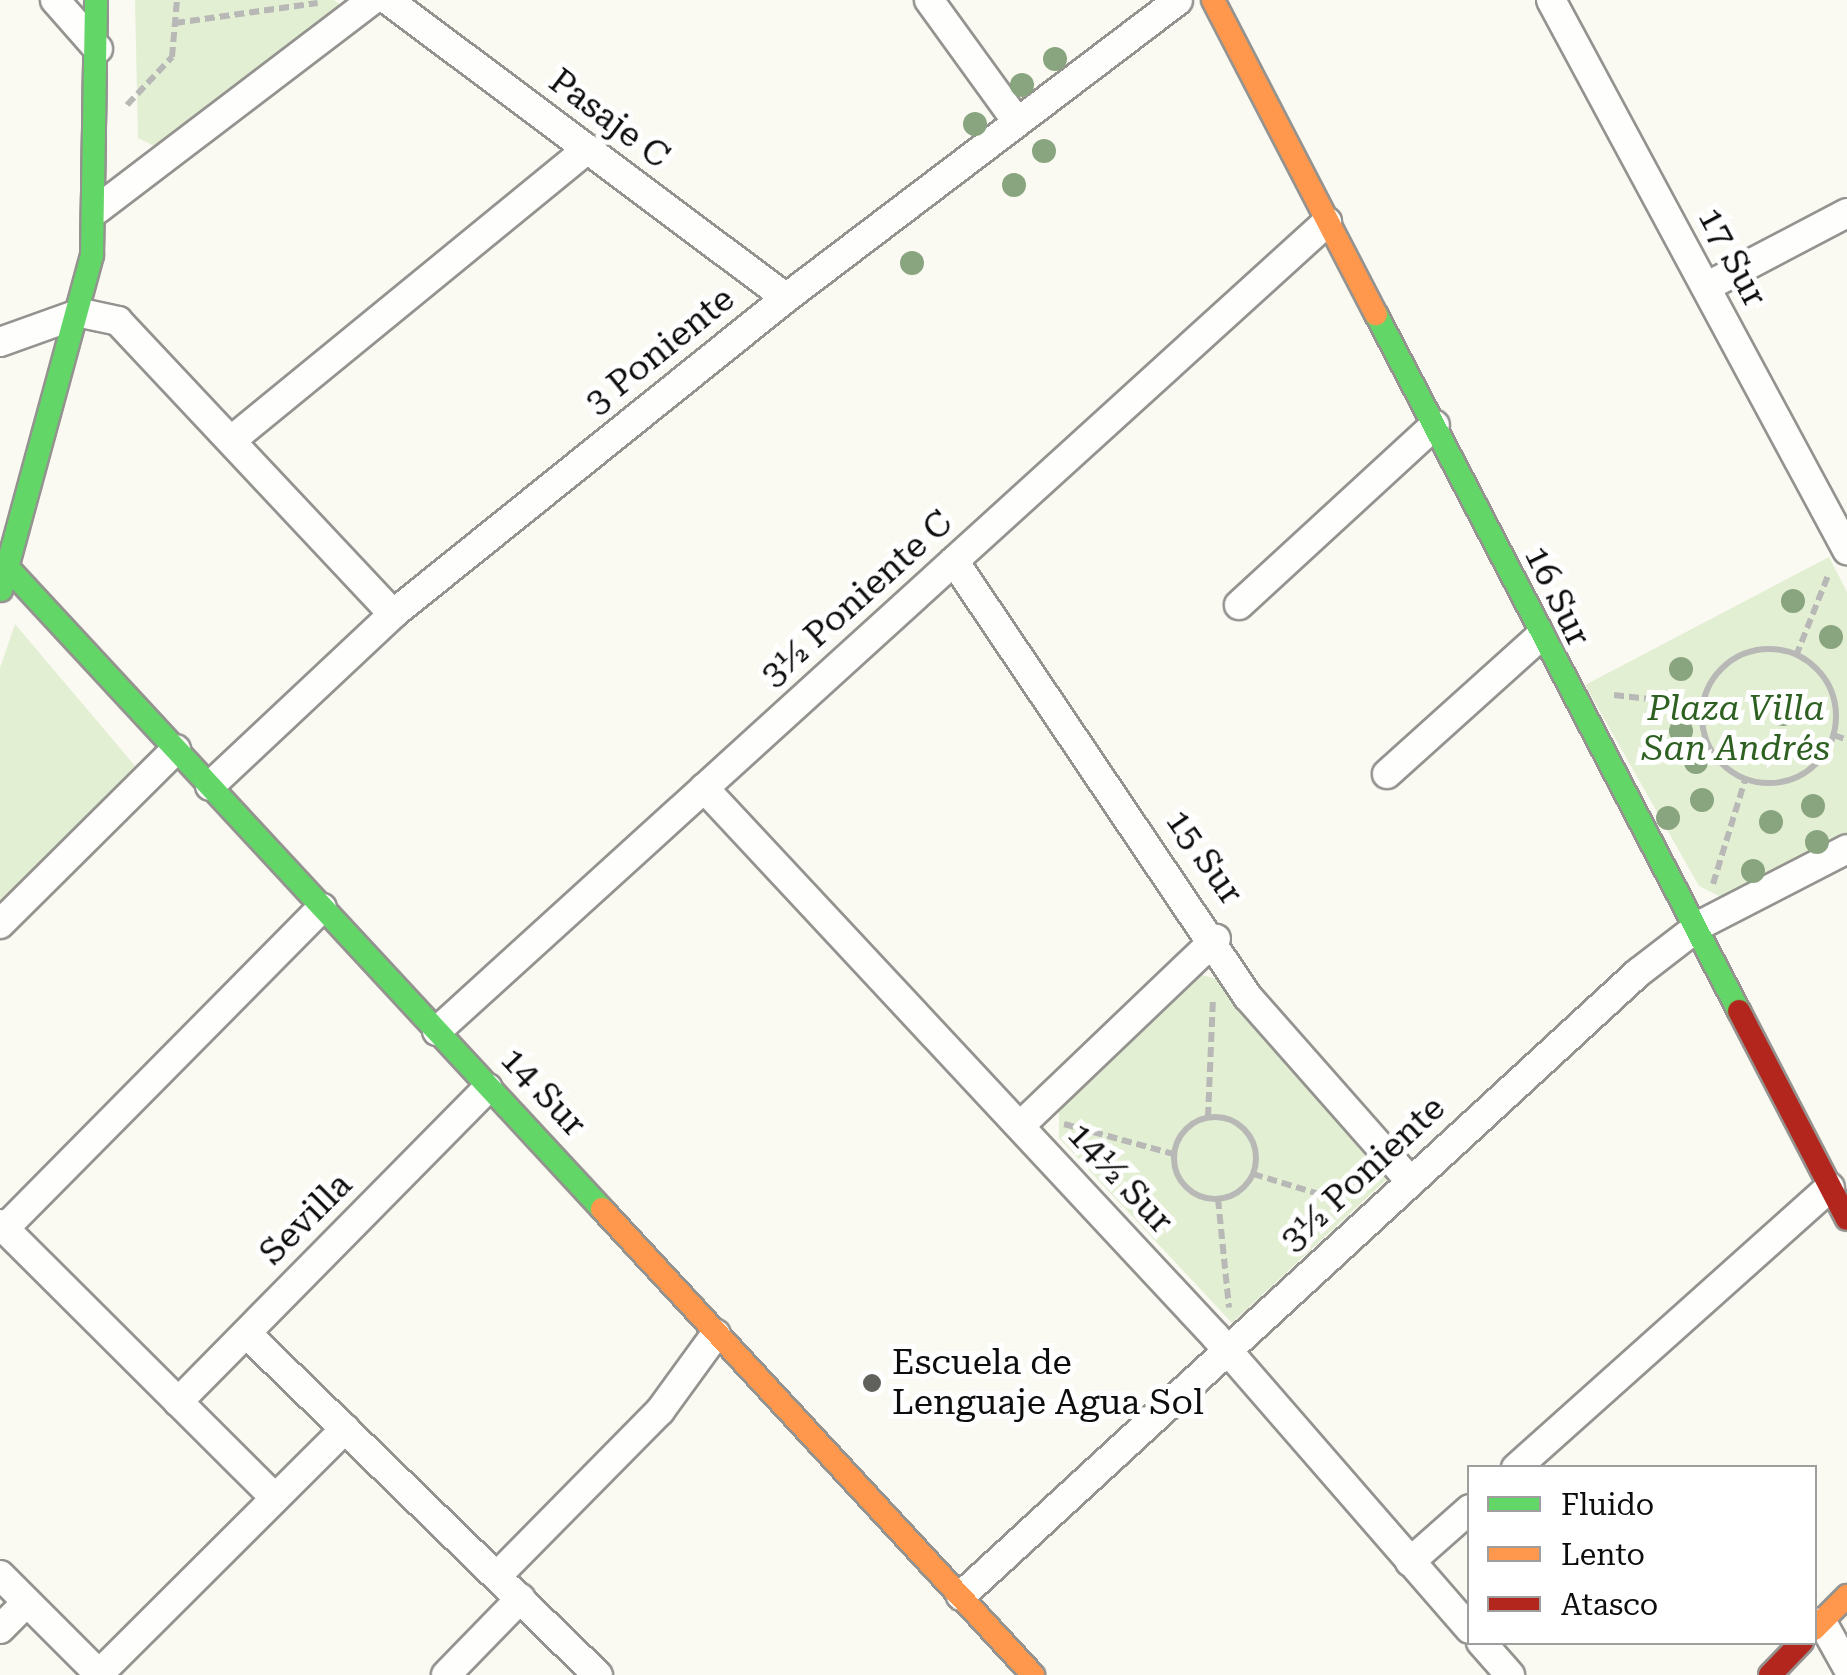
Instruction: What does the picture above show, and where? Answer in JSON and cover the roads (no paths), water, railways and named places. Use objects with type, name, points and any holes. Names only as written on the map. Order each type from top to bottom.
[{"type":"street","points":[[55,0],[98,50]]},
{"type":"street","points":[[3,574],[81,313],[98,209],[96,0]]},
{"type":"street","points":[[98,209],[372,0]]},
{"type":"street","name":"Pasaje C","points":[[388,0],[786,298]]},
{"type":"street","points":[[929,0],[1016,120]]},
{"type":"street","name":"3 Poniente","points":[[210,786],[393,614],[786,298],[1178,0]]},
{"type":"street","name":"16 Sur","points":[[1213,0],[1435,425],[1538,638],[1700,925],[1847,1219]]},
{"type":"street","name":"17 Sur","points":[[1552,0],[1844,545]]},
{"type":"street","points":[[233,439],[586,149]]},
{"type":"street","points":[[1706,287],[1847,213]]},
{"type":"street","name":"3½ Poniente C","points":[[437,1031],[1327,222]]},
{"type":"street","points":[[0,342],[81,313],[118,320],[393,614]]},
{"type":"street","points":[[1239,606],[1435,425]]},
{"type":"street","name":"15 Sur","points":[[954,561],[1216,939],[1248,997],[1410,1181]]},
{"type":"street","name":"14 Sur","points":[[3,574],[176,749],[1033,1675]]},
{"type":"street","points":[[1386,774],[1538,638]]},
{"type":"street","points":[[0,924],[176,749]]},
{"type":"street","name":"14½ Sur","points":[[704,788],[1221,1344],[1467,1627]]},
{"type":"street","name":"3½ Poniente","points":[[961,1596],[1221,1344],[1700,925],[1847,849]]},
{"type":"street","points":[[274,1498],[2,1226],[322,908]]},
{"type":"street","points":[[1020,1126],[1216,939]]},
{"type":"street","name":"Sevilla","points":[[178,1402],[488,1088]]},
{"type":"street","points":[[1519,1465],[1830,1187]]},
{"type":"street","points":[[246,1333],[598,1675]]},
{"type":"street","points":[[498,1575],[660,1411],[716,1334]]},
{"type":"street","points":[[0,1575],[98,1675],[345,1429]]},
{"type":"street","points":[[1410,1562],[1467,1512]]},
{"type":"street","points":[[1847,1596],[1818,1626],[1847,1666]]},
{"type":"street","points":[[446,1675],[521,1598]]},
{"type":"street","points":[[0,1629],[27,1602]]},
{"type":"street","points":[[1484,1645],[1510,1675]]},
{"type":"street","points":[[1770,1675],[1799,1645]]},
{"type":"place","name":"Escuela de Lenguaje Agua Sol","points":[[872,1383]]},
{"type":"park label","name":"Plaza Villa San Andrés","points":[[1736,729]]}]
